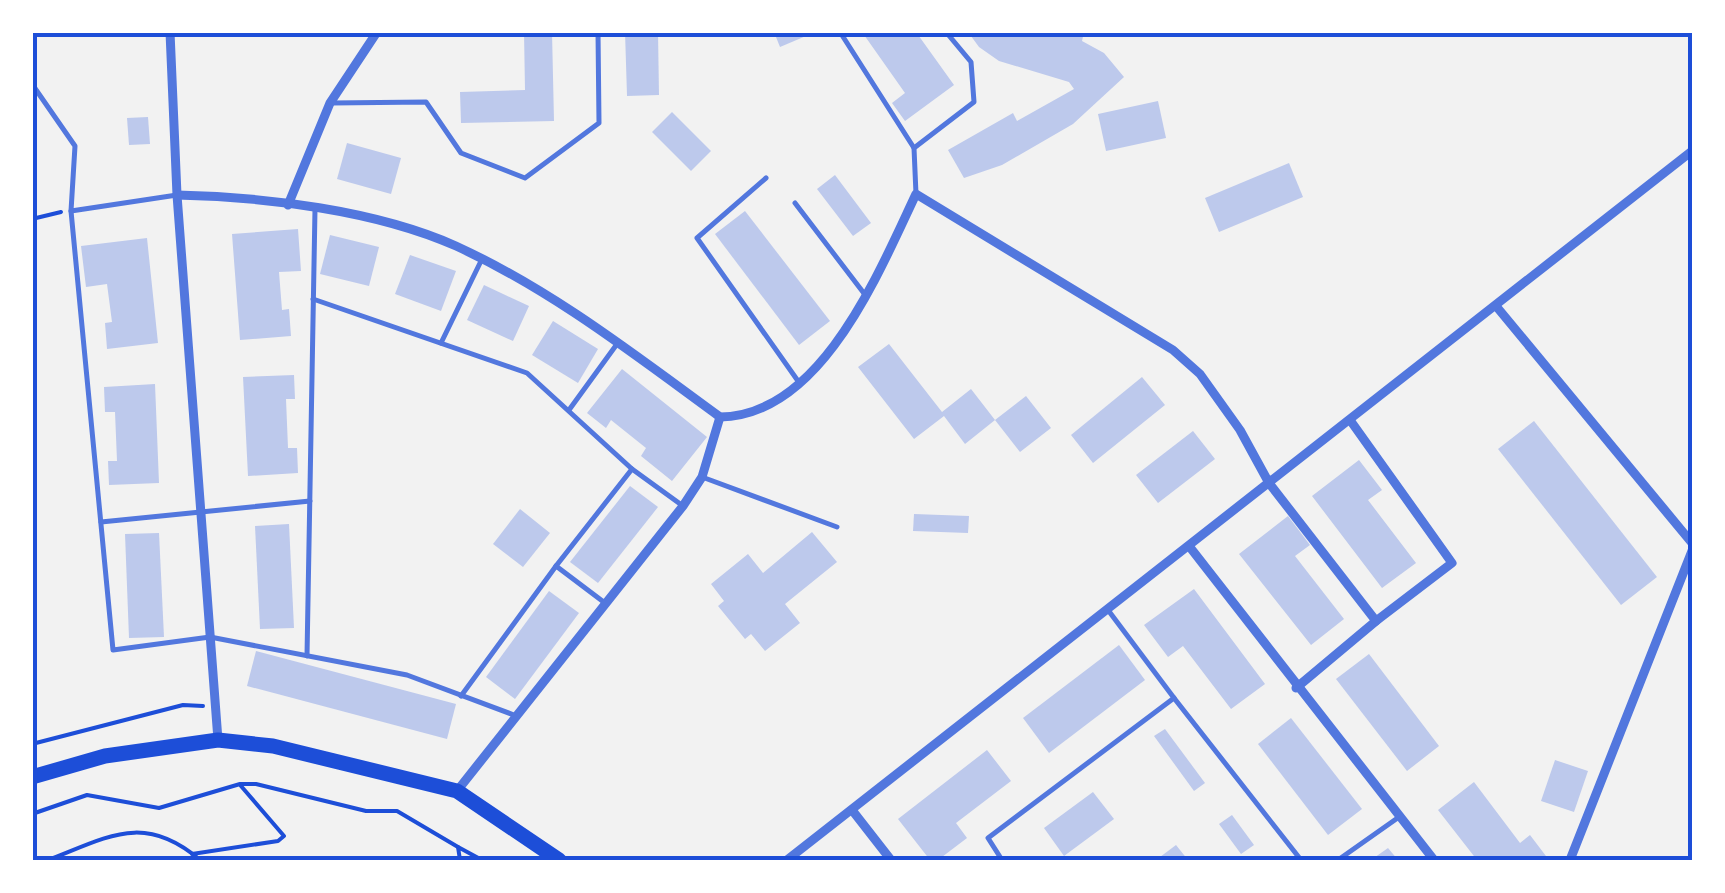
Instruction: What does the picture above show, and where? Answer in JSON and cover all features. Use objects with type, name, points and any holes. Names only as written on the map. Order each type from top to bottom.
[{"type":"main road","points":[[32,777],[104,756],[218,740],[273,746],[457,791],[558,860]]},
{"type":"street","points":[[170,32],[198,510],[218,740]]},
{"type":"street","points":[[288,205],[330,103],[377,32]]},
{"type":"street","points":[[788,860],[1692,152]]},
{"type":"street","points":[[177,195],[339,211],[453,245],[560,302],[720,417],[747,416],[776,402],[822,360],[866,296],[916,194],[1173,350],[1200,374],[1240,430],[1269,483],[1376,621]]},
{"type":"street","points":[[1496,306],[1692,547],[1570,860]]},
{"type":"street","points":[[457,791],[683,506],[702,477],[720,417]]},
{"type":"street","points":[[1296,688],[1452,563],[1350,420]]},
{"type":"street","points":[[1189,546],[1434,860]]},
{"type":"street","points":[[852,810],[892,860]]},
{"type":"lane","points":[[330,103],[426,102],[461,153],[524,178],[599,123],[598,32]]},
{"type":"lane","points":[[840,32],[914,148],[916,194]]},
{"type":"lane","points":[[914,148],[974,102],[971,62],[946,32]]},
{"type":"lane","points":[[32,84],[75,146],[70,211],[113,650],[210,637],[408,676],[517,716]]},
{"type":"lane","points":[[766,178],[697,238],[798,382]]},
{"type":"lane","points":[[70,211],[177,195]]},
{"type":"lane","points":[[794,202],[866,296]]},
{"type":"lane","points":[[307,656],[315,208]]},
{"type":"lane","points":[[441,343],[482,260]]},
{"type":"lane","points":[[313,299],[527,373],[632,469],[683,506]]},
{"type":"lane","points":[[569,410],[618,343]]},
{"type":"lane","points":[[462,696],[632,469]]},
{"type":"lane","points":[[702,477],[836,527]]},
{"type":"lane","points":[[101,522],[310,501]]},
{"type":"lane","points":[[556,566],[606,604]]},
{"type":"lane","points":[[1108,610],[1301,860]]},
{"type":"lane","points":[[1002,860],[988,838],[1174,698]]},
{"type":"lane","points":[[1338,860],[1399,817]]},
{"type":"path","points":[[32,219],[70,211]]},
{"type":"path","points":[[32,744],[183,705],[215,706]]},
{"type":"path","points":[[192,854],[284,836],[240,784]]},
{"type":"path","points":[[32,814],[100,794],[159,808],[240,784],[366,811],[398,810],[482,860]]},
{"type":"path","points":[[48,860],[129,831],[172,838],[200,860]]},
{"type":"path","points":[[458,846],[460,860]]},
{"type":"building","points":[[524,32],[552,32],[554,121],[461,123],[460,92],[525,90]]},
{"type":"building","points":[[625,32],[658,32],[659,95],[627,96]]},
{"type":"building","points":[[774,32],[804,32],[806,36],[780,47]]},
{"type":"building","points":[[862,32],[916,32],[954,85],[905,121],[892,103],[905,93]]},
{"type":"building","points":[[968,32],[1084,32],[1082,41],[1104,53],[1124,77],[1073,124],[1002,165],[964,178],[948,150],[1013,113],[1017,121],[1074,89],[1069,82],[999,61],[979,47]]},
{"type":"building","points":[[1158,101],[1166,138],[1106,151],[1098,114]]},
{"type":"building","points":[[672,112],[711,151],[691,171],[652,132]]},
{"type":"building","points":[[148,117],[150,144],[129,145],[127,118]]},
{"type":"building","points":[[347,143],[401,158],[391,194],[337,179]]},
{"type":"building","points":[[1289,163],[1303,197],[1219,232],[1205,198]]},
{"type":"building","points":[[835,175],[871,223],[853,236],[817,189]]},
{"type":"building","points":[[745,211],[830,321],[799,345],[715,234]]},
{"type":"building","points":[[298,229],[301,271],[279,272],[282,310],[289,309],[291,336],[240,340],[232,234]]},
{"type":"building","points":[[330,235],[379,247],[369,286],[320,274]]},
{"type":"building","points":[[147,238],[158,343],[107,349],[105,323],[112,322],[107,284],[86,287],[81,246]]},
{"type":"building","points":[[410,255],[456,271],[441,311],[395,294]]},
{"type":"building","points":[[484,285],[529,306],[513,341],[467,320]]},
{"type":"building","points":[[553,321],[598,349],[578,383],[532,355]]},
{"type":"building","points":[[889,344],[942,412],[971,389],[995,420],[965,444],[944,416],[914,439],[858,367]]},
{"type":"building","points":[[622,369],[707,437],[672,481],[641,456],[646,448],[611,420],[606,428],[587,413]]},
{"type":"building","points":[[294,375],[295,399],[286,399],[288,448],[297,448],[298,473],[248,476],[243,377]]},
{"type":"building","points":[[1142,377],[1165,405],[1093,463],[1071,435]]},
{"type":"building","points":[[155,384],[159,483],[109,485],[108,461],[117,461],[115,412],[105,412],[104,387]]},
{"type":"building","points":[[1026,396],[1051,428],[1020,452],[995,420]]},
{"type":"building","points":[[1534,421],[1657,577],[1621,605],[1498,449]]},
{"type":"building","points":[[1193,431],[1215,459],[1158,503],[1136,475]]},
{"type":"building","points":[[1359,460],[1382,490],[1368,500],[1416,563],[1382,588],[1312,496]]},
{"type":"building","points":[[630,486],[658,507],[598,583],[570,562]]},
{"type":"building","points":[[520,509],[550,533],[523,567],[493,544]]},
{"type":"building","points":[[914,514],[969,516],[968,533],[913,531]]},
{"type":"building","points":[[1288,516],[1310,545],[1295,556],[1344,619],[1311,645],[1239,554]]},
{"type":"building","points":[[289,524],[294,628],[260,629],[255,526]]},
{"type":"building","points":[[812,532],[837,562],[785,604],[800,623],[765,651],[751,634],[745,639],[718,606],[724,601],[711,584],[748,554],[763,573]]},
{"type":"building","points":[[159,533],[164,637],[129,638],[125,534]]},
{"type":"building","points":[[1194,589],[1265,684],[1231,709],[1183,646],[1168,657],[1144,625]]},
{"type":"building","points":[[549,591],[579,613],[515,699],[486,677]]},
{"type":"building","points":[[1119,645],[1145,680],[1049,753],[1023,718]]},
{"type":"building","points":[[256,651],[456,704],[447,739],[247,686]]},
{"type":"building","points":[[1369,654],[1439,746],[1407,771],[1336,679]]},
{"type":"building","points":[[1291,718],[1362,809],[1328,835],[1258,744]]},
{"type":"building","points":[[1165,729],[1205,783],[1194,791],[1154,736]]},
{"type":"building","points":[[987,750],[1011,781],[956,823],[967,838],[938,860],[930,860],[898,819]]},
{"type":"building","points":[[1555,760],[1588,771],[1574,812],[1541,801]]},
{"type":"building","points":[[1474,782],[1520,843],[1530,835],[1549,860],[1477,860],[1438,810]]},
{"type":"building","points":[[1093,792],[1114,819],[1064,856],[1044,828]]},
{"type":"building","points":[[1232,815],[1254,845],[1241,854],[1219,824]]},
{"type":"building","points":[[1176,845],[1188,860],[1156,860]]},
{"type":"building","points":[[1388,848],[1398,860],[1371,860]]}]
